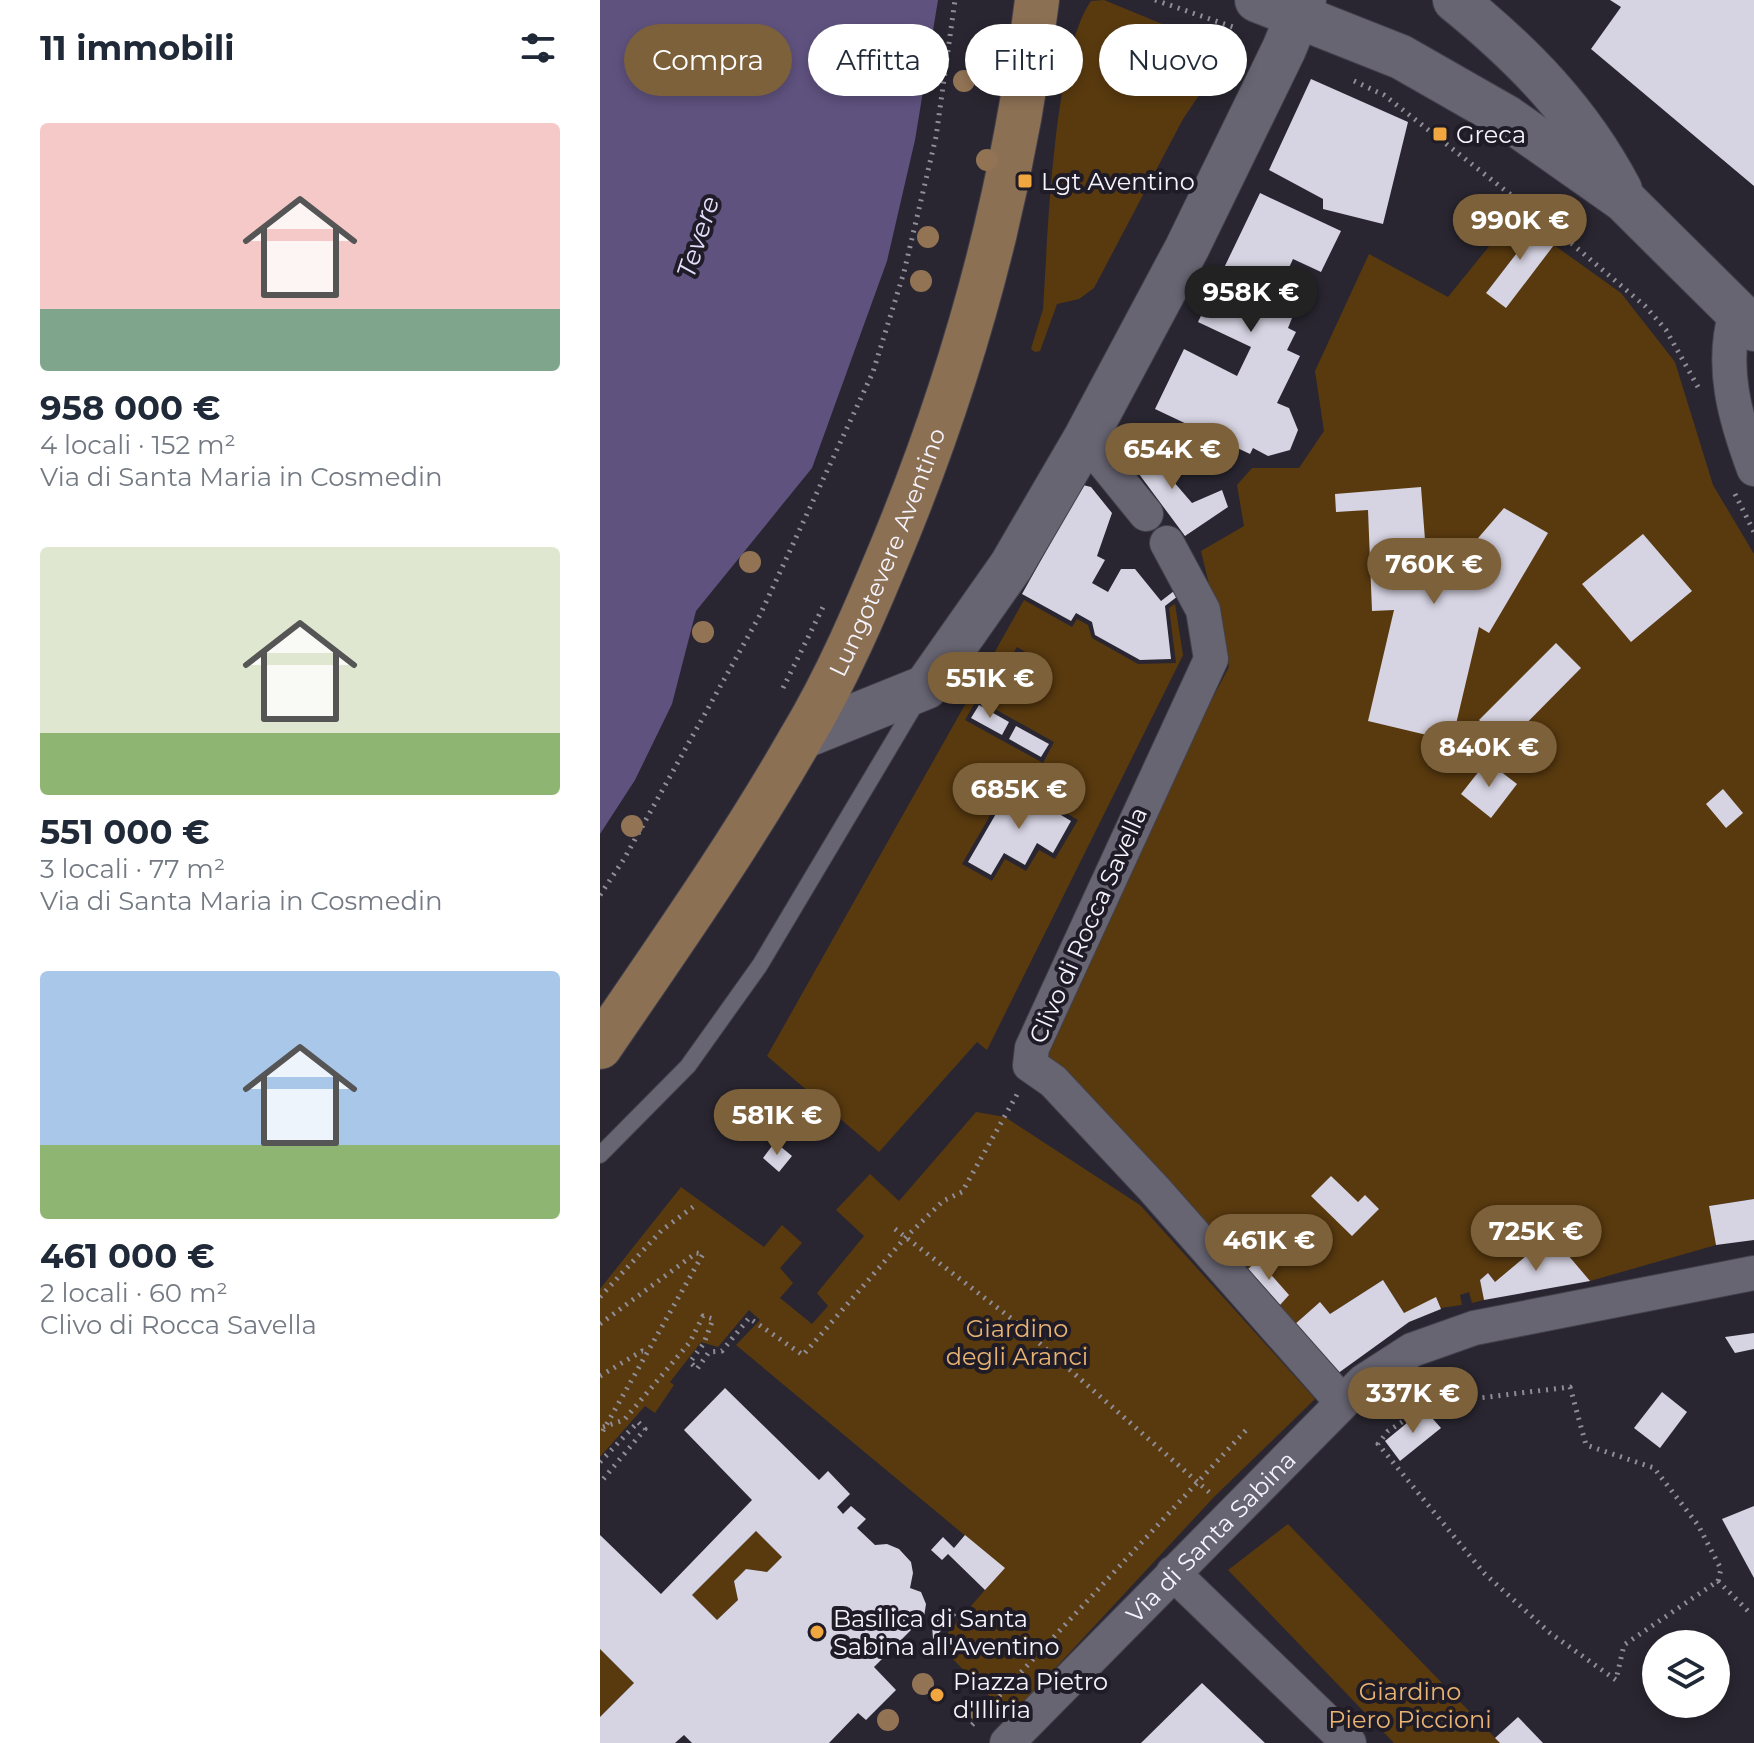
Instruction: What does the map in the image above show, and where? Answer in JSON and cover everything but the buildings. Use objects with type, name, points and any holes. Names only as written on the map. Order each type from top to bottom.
[{"type":"main road","name":"Lungotevere Aventino","points":[[600,1047],[802,737],[866,609],[930,455],[964,353],[1022,112],[1037,0]]},
{"type":"main road","points":[[1455,0],[1524,59],[1556,93],[1586,133],[1624,200]]},
{"type":"main road","points":[[802,737],[926,687],[1011,566],[1085,439],[1187,248],[1302,7]]},
{"type":"main road","points":[[1247,14],[1302,7],[1450,83],[1624,200],[1748,311]]},
{"type":"street","points":[[1748,311],[1728,350],[1730,384],[1754,469]]},
{"type":"street","points":[[1085,439],[1146,514]]},
{"type":"street","name":"Clivo di Rocca Savella","points":[[1167,543],[1203,610],[1211,659],[1036,1037],[1030,1065],[1053,1081],[1154,1189],[1342,1402]]},
{"type":"street","name":"Via di Santa Sabina","points":[[1007,1743],[1342,1402],[1389,1363],[1438,1339],[1511,1320],[1754,1273]]},
{"type":"street","points":[[1173,1573],[1349,1743]]},
{"type":"lane","points":[[600,1155],[688,1066],[760,965],[926,687]]},
{"type":"path","points":[[600,895],[655,807],[760,615],[873,372],[904,272],[936,137],[955,0]]},
{"type":"path","points":[[1155,0],[1247,14]]},
{"type":"path","points":[[1344,76],[1384,95],[1645,306]]},
{"type":"path","points":[[779,698],[824,605]]},
{"type":"path","points":[[603,1427],[624,1420],[690,1342],[703,1316],[713,1319],[704,1343],[690,1362],[697,1369],[709,1352],[722,1351],[749,1318],[803,1355],[905,1238],[943,1201],[962,1192],[1025,1078]]},
{"type":"path","points":[[600,1297],[662,1230],[697,1204]]},
{"type":"path","points":[[895,1229],[1012,1319],[1231,1513]]},
{"type":"path","points":[[600,1324],[696,1253],[703,1254],[600,1436]]},
{"type":"path","points":[[600,1376],[642,1351],[647,1352]]},
{"type":"path","points":[[1570,1387],[1586,1445],[1654,1468],[1716,1554],[1721,1569],[1718,1581],[1624,1645],[1616,1680],[1550,1633],[1484,1573],[1378,1444],[1388,1431],[1430,1404],[1570,1387]]},
{"type":"path","points":[[600,1462],[638,1422],[645,1429],[600,1483]]},
{"type":"path","points":[[972,1725],[1247,1429]]},
{"type":"path","points":[[1718,1581],[1749,1612]]},
{"type":"green space","points":[[1104,0],[1162,24],[1099,24],[1099,96],[1198,96],[1183,119],[1094,288],[1079,299],[1057,304],[1040,351],[1035,352],[1031,349],[1043,309],[1060,103],[1061,96],[1083,96],[1083,24],[1080,24],[1091,1]]},
{"type":"green space","points":[[1503,229],[1523,245],[1486,293],[1554,245],[1621,293],[1675,362],[1713,485],[1754,554],[1754,1199],[1709,1206],[1716,1245],[1590,1281],[1495,1282],[1488,1273],[1480,1280],[1484,1300],[1472,1303],[1469,1292],[1460,1295],[1462,1305],[1404,1313],[1383,1280],[1330,1314],[1319,1303],[1294,1325],[1280,1305],[1288,1295],[1258,1260],[1248,1269],[1039,1058],[1153,811],[1229,667],[1201,551],[1244,526],[1237,485],[1252,468],[1299,468],[1324,431],[1315,371],[1369,254],[1448,297]]},
{"type":"green space","points":[[1024,600],[1072,627],[1077,619],[1088,625],[1092,638],[1138,664],[1176,663],[1169,608],[1175,604],[1183,655],[987,1050],[977,1042],[879,1152],[767,1056]],"holes":[[[1017,647],[1039,660],[1017,698],[995,686]],[[977,699],[1054,742],[1043,763],[965,720]],[[1010,781],[1078,820],[1055,859],[1039,850],[1026,871],[1005,859],[992,881],[962,864]]]},
{"type":"green space","name":"Giardino degli Aranci","points":[[976,1112],[1005,1117],[1140,1205],[1315,1399],[1214,1497],[1010,1717],[938,1644],[1004,1568],[736,1345],[760,1320],[749,1310],[718,1347],[701,1342],[670,1382],[674,1385],[655,1413],[645,1406],[600,1457],[600,1289],[681,1187],[764,1247],[782,1225],[802,1243],[780,1268],[793,1283],[780,1298],[812,1324],[828,1306],[817,1293],[864,1236],[836,1210],[870,1174],[899,1201]]},
{"type":"green space","name":"Giardino Piero Piccioni","points":[[1288,1524],[1500,1743],[1394,1743],[1228,1570]]},
{"type":"green space","points":[[756,1531],[782,1557],[767,1572],[746,1569],[734,1581],[738,1600],[717,1620],[692,1595]]},
{"type":"green space","points":[[600,1649],[634,1683],[600,1717]]},
{"type":"water","name":"Tevere","points":[[600,0],[938,0],[934,24],[808,24],[808,96],[922,96],[887,261],[812,468],[696,611],[672,704],[635,780],[600,834]]},
{"type":"place","name":"Greca","points":[[1440,134]]},
{"type":"place","name":"Lgt Aventino","points":[[1025,181]]},
{"type":"place","name":"Basilica di Santa Sabina all'Aventino","points":[[817,1632]]},
{"type":"place","name":"Piazza Pietro d'Illiria","points":[[937,1695]]}]
